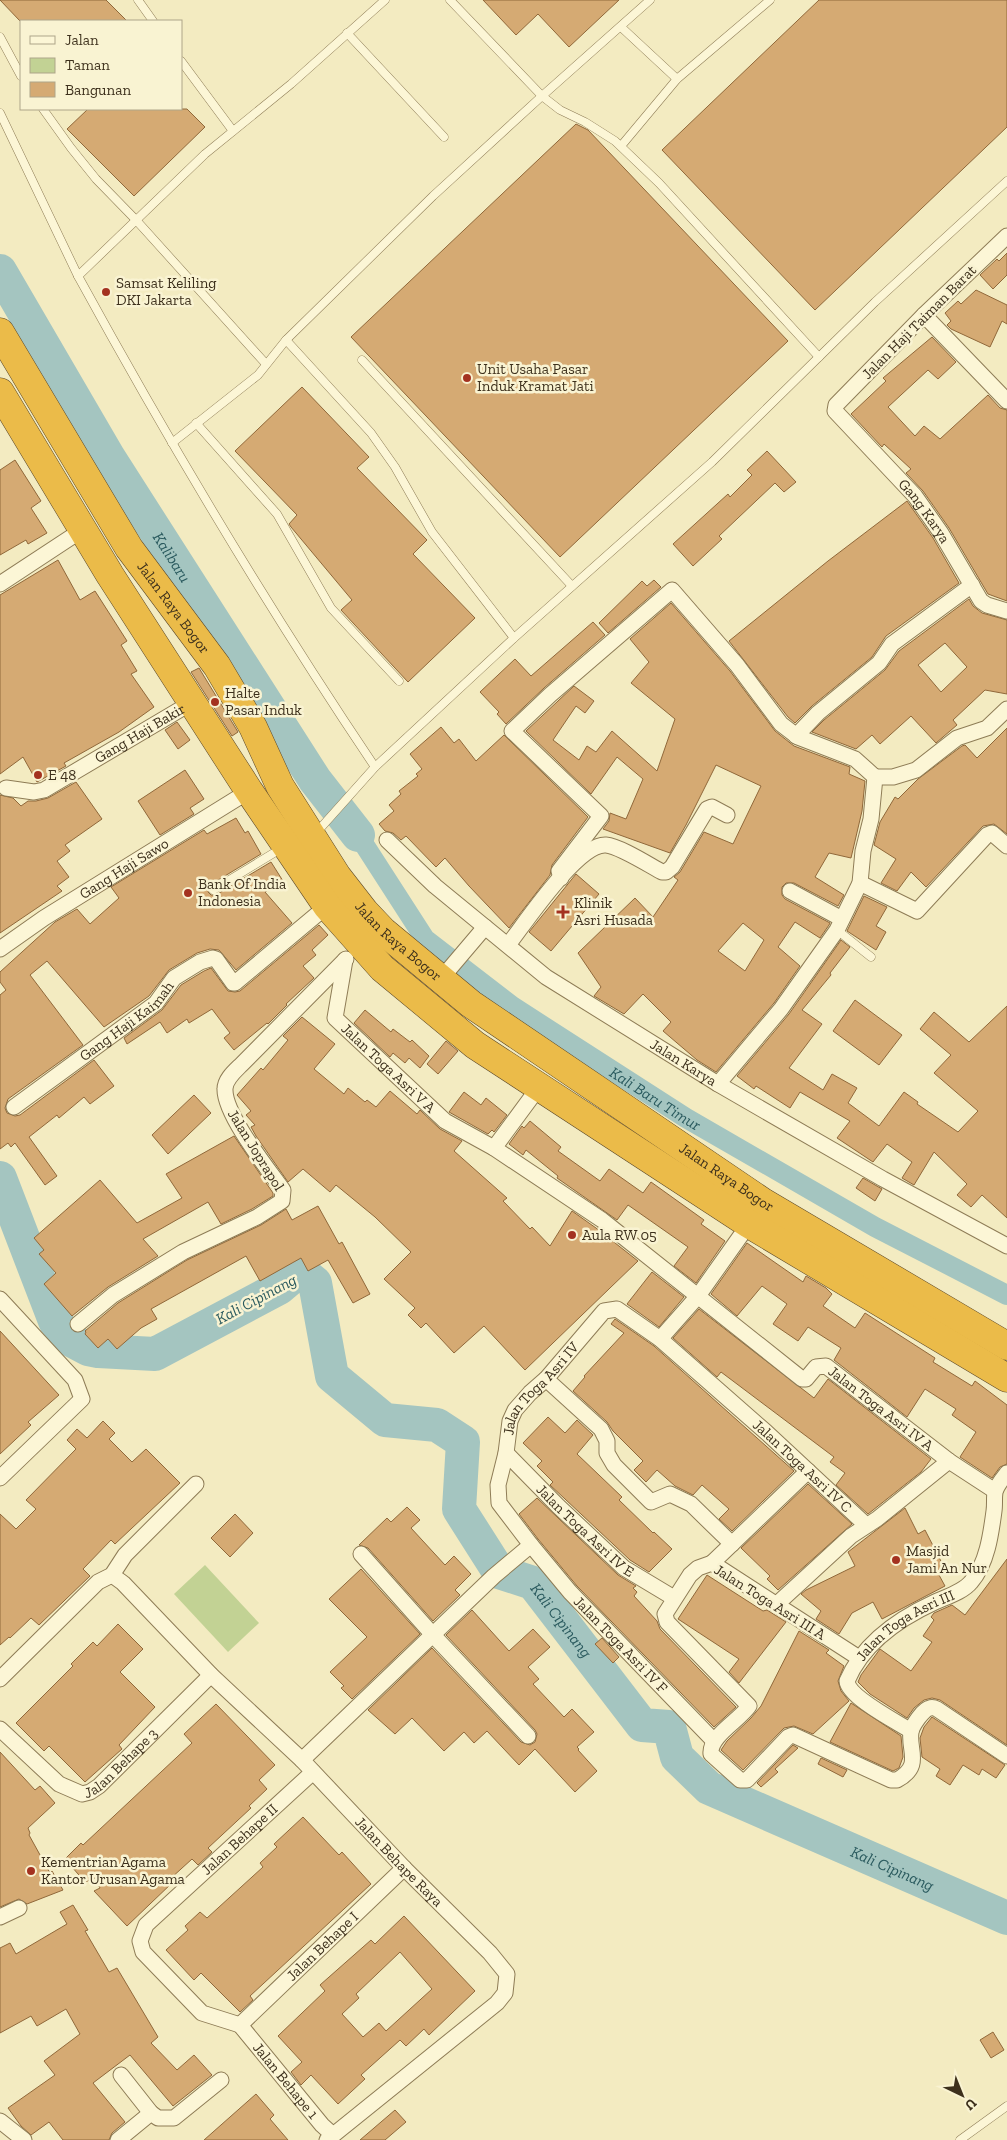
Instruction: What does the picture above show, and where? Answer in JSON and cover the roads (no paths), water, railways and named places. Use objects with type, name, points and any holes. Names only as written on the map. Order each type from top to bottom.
[{"type":"highway","name":"Jalan Raya Bogor","points":[[0,332],[129,548],[217,666],[253,727],[280,786],[311,837],[337,876],[365,912],[383,931],[443,976],[471,1004],[763,1202],[1007,1346]]},
{"type":"highway","name":"Jalan Raya Bogor","points":[[2,399],[191,703],[327,906],[352,952],[382,968],[446,1023],[475,1045],[748,1224],[1007,1378]]},
{"type":"street","name":"Jalan Haji Taiman Barat","points":[[835,411],[836,405],[924,315],[1007,236]]},
{"type":"street","points":[[924,315],[1007,401]]},
{"type":"street","name":"Gang Karya","points":[[835,411],[915,496],[941,533],[984,604],[1007,611]]},
{"type":"street","points":[[0,584],[82,530]]},
{"type":"street","points":[[796,736],[818,713],[879,663],[892,644],[972,585]]},
{"type":"street","points":[[561,878],[559,871],[600,816],[512,731],[550,695],[672,590],[737,665],[765,700],[778,720],[796,736],[856,759],[875,777],[893,777],[916,770],[958,738],[987,728],[1007,709]]},
{"type":"street","name":"Gang Haji Bakir","points":[[2,788],[34,792],[44,790],[191,703]]},
{"type":"street","points":[[718,1084],[781,1009],[840,925],[860,882],[863,851],[871,819],[875,777]]},
{"type":"street","name":"Gang Haji Sawo","points":[[0,949],[44,918],[250,791]]},
{"type":"street","points":[[508,945],[572,864],[590,850],[607,845],[662,872],[666,872],[672,867],[707,809],[712,807],[727,815]]},
{"type":"street","points":[[860,882],[917,911],[987,835],[992,833],[1007,846]]},
{"type":"street","name":"Jalan Karya","points":[[387,840],[435,886],[546,977],[718,1084],[1007,1246]]},
{"type":"street","points":[[790,891],[840,925]]},
{"type":"street","name":"Gang Haji Kaimah","points":[[14,1107],[156,1002],[174,978],[200,962],[212,958],[216,960],[232,983],[235,983],[327,906]]},
{"type":"street","points":[[443,976],[485,927]]},
{"type":"street","name":"Jalan Toga Asri V A","points":[[352,952],[335,1014],[336,1020],[445,1121],[494,1148]]},
{"type":"street","name":"Jalan Joprapol","points":[[78,1324],[113,1295],[183,1252],[257,1217],[282,1201],[283,1190],[229,1109],[226,1099],[226,1083],[242,1064],[352,952]]},
{"type":"street","points":[[539,1087],[494,1148],[602,1220],[698,1296]]},
{"type":"street","points":[[660,1339],[698,1296],[748,1224]]},
{"type":"street","name":"Jalan Toga Asri IV A","points":[[698,1296],[802,1379],[806,1378],[816,1367],[826,1366],[949,1461],[995,1490]]},
{"type":"street","points":[[0,1299],[74,1380],[82,1399],[79,1404],[0,1478]]},
{"type":"street","name":"Jalan Toga Asri IV","points":[[530,1545],[500,1503],[498,1485],[506,1454],[508,1426],[512,1414],[530,1393],[546,1379],[604,1311],[617,1309],[660,1339]]},
{"type":"street","name":"Jalan Toga Asri IV C","points":[[660,1339],[866,1525],[877,1519],[949,1461]]},
{"type":"street","points":[[546,1379],[601,1429],[607,1441],[607,1452],[614,1465],[651,1502],[670,1494],[691,1504],[732,1544]]},
{"type":"street","name":"Jalan Toga Asri IV E","points":[[506,1454],[624,1568],[674,1598]]},
{"type":"street","points":[[712,1563],[808,1471]]},
{"type":"street","name":"Jalan Toga Asri III","points":[[911,1731],[873,1707],[848,1686],[847,1680],[871,1644],[898,1621],[970,1585],[978,1573],[985,1556],[994,1511],[995,1490],[1007,1472]]},
{"type":"street","points":[[0,1679],[98,1582],[112,1575],[125,1555],[196,1484]]},
{"type":"street","points":[[778,1604],[851,1536],[866,1525]]},
{"type":"street","points":[[302,1760],[494,1576],[530,1545]]},
{"type":"street","name":"Jalan Toga Asri IV F","points":[[530,1545],[570,1592],[714,1741]]},
{"type":"street","points":[[361,1554],[433,1635],[528,1736]]},
{"type":"street","name":"Jalan Toga Asri III A","points":[[714,1741],[749,1706],[666,1622],[665,1614],[694,1570],[712,1563],[860,1658]]},
{"type":"street","name":"Jalan Behape Raya","points":[[112,1575],[123,1583],[211,1675],[302,1760],[404,1868],[490,1953],[507,1974],[505,1993],[497,2003],[330,2138]]},
{"type":"street","name":"Jalan Behape 3","points":[[0,1729],[60,1784],[82,1794],[90,1792],[100,1786],[211,1675]]},
{"type":"street","points":[[714,1741],[712,1754],[740,1780],[747,1780],[788,1737],[793,1735],[894,1780],[902,1777],[914,1760],[911,1731],[925,1710],[933,1708],[1007,1756]]},
{"type":"street","name":"Jalan Behape II","points":[[240,2025],[202,2013],[142,1952],[140,1941],[146,1925],[313,1772]]},
{"type":"street","name":"Jalan Behape I","points":[[240,2025],[404,1868]]},
{"type":"street","points":[[0,1917],[19,1908]]},
{"type":"street","name":"Jalan Behape 1","points":[[240,2025],[322,2125],[330,2138]]},
{"type":"street","points":[[121,2075],[151,2113],[158,2118],[174,2118],[221,2080]]},
{"type":"street","points":[[118,2140],[151,2113]]},
{"type":"street","points":[[0,2121],[24,2140]]},
{"type":"lane","points":[[138,0],[152,20]]},
{"type":"lane","points":[[78,276],[205,154],[290,84],[385,0]]},
{"type":"lane","points":[[450,0],[542,96],[560,110],[585,122],[622,146],[659,183],[819,357]]},
{"type":"lane","points":[[172,442],[258,375],[286,340],[432,196],[650,0]]},
{"type":"lane","points":[[622,146],[677,80],[770,0]]},
{"type":"lane","points":[[620,28],[677,80]]},
{"type":"lane","points":[[347,33],[444,137]]},
{"type":"lane","points":[[0,37],[20,74]]},
{"type":"lane","points":[[182,62],[234,131]]},
{"type":"lane","points":[[44,110],[70,148],[91,172],[266,364]]},
{"type":"lane","points":[[0,113],[78,276],[172,442],[310,670],[374,767]]},
{"type":"lane","points":[[311,837],[374,767],[514,638],[712,462],[875,302],[1007,182]]},
{"type":"lane","points":[[286,340],[371,433],[395,467],[432,532],[514,638]]},
{"type":"lane","points":[[362,360],[572,586]]},
{"type":"lane","points":[[196,423],[277,514],[331,608],[399,681]]},
{"type":"lane","points":[[213,890],[286,846]]},
{"type":"lane","points":[[840,925],[871,957]]},
{"type":"lane","points":[[960,2140],[1007,2106]]},
{"type":"waterway","name":"Kalibaru","points":[[0,271],[109,458],[315,780],[358,835]]},
{"type":"waterway","name":"Kali Baru Timur","points":[[358,835],[425,939],[512,1006],[686,1118],[875,1227],[1007,1295]]},
{"type":"waterway","name":"Kali Cipinang","points":[[0,1178],[55,1321],[69,1339],[88,1349],[155,1354],[279,1288],[292,1277],[304,1274],[315,1283],[332,1376],[385,1420],[437,1425],[463,1442],[459,1509],[499,1572],[533,1583],[642,1725],[669,1727],[677,1757],[709,1788],[1007,1918]]},
{"type":"place","name":"Samsat Keliling DKI Jakarta","points":[[106,292]]},
{"type":"place","name":"Unit Usaha Pasar Induk Kramat Jati","points":[[467,378]]},
{"type":"place","name":"Halte Pasar Induk","points":[[215,702]]},
{"type":"place","name":"E 48","points":[[38,775]]},
{"type":"place","name":"Bank Of India Indonesia","points":[[188,893]]},
{"type":"place","name":"Klinik Asri Husada","points":[[563,912]]},
{"type":"place","name":"Aula RW 05","points":[[572,1235]]},
{"type":"place","name":"Masjid Jami An Nur","points":[[896,1560]]},
{"type":"place","name":"Kementrian Agama Kantor Urusan Agama","points":[[31,1871]]}]
